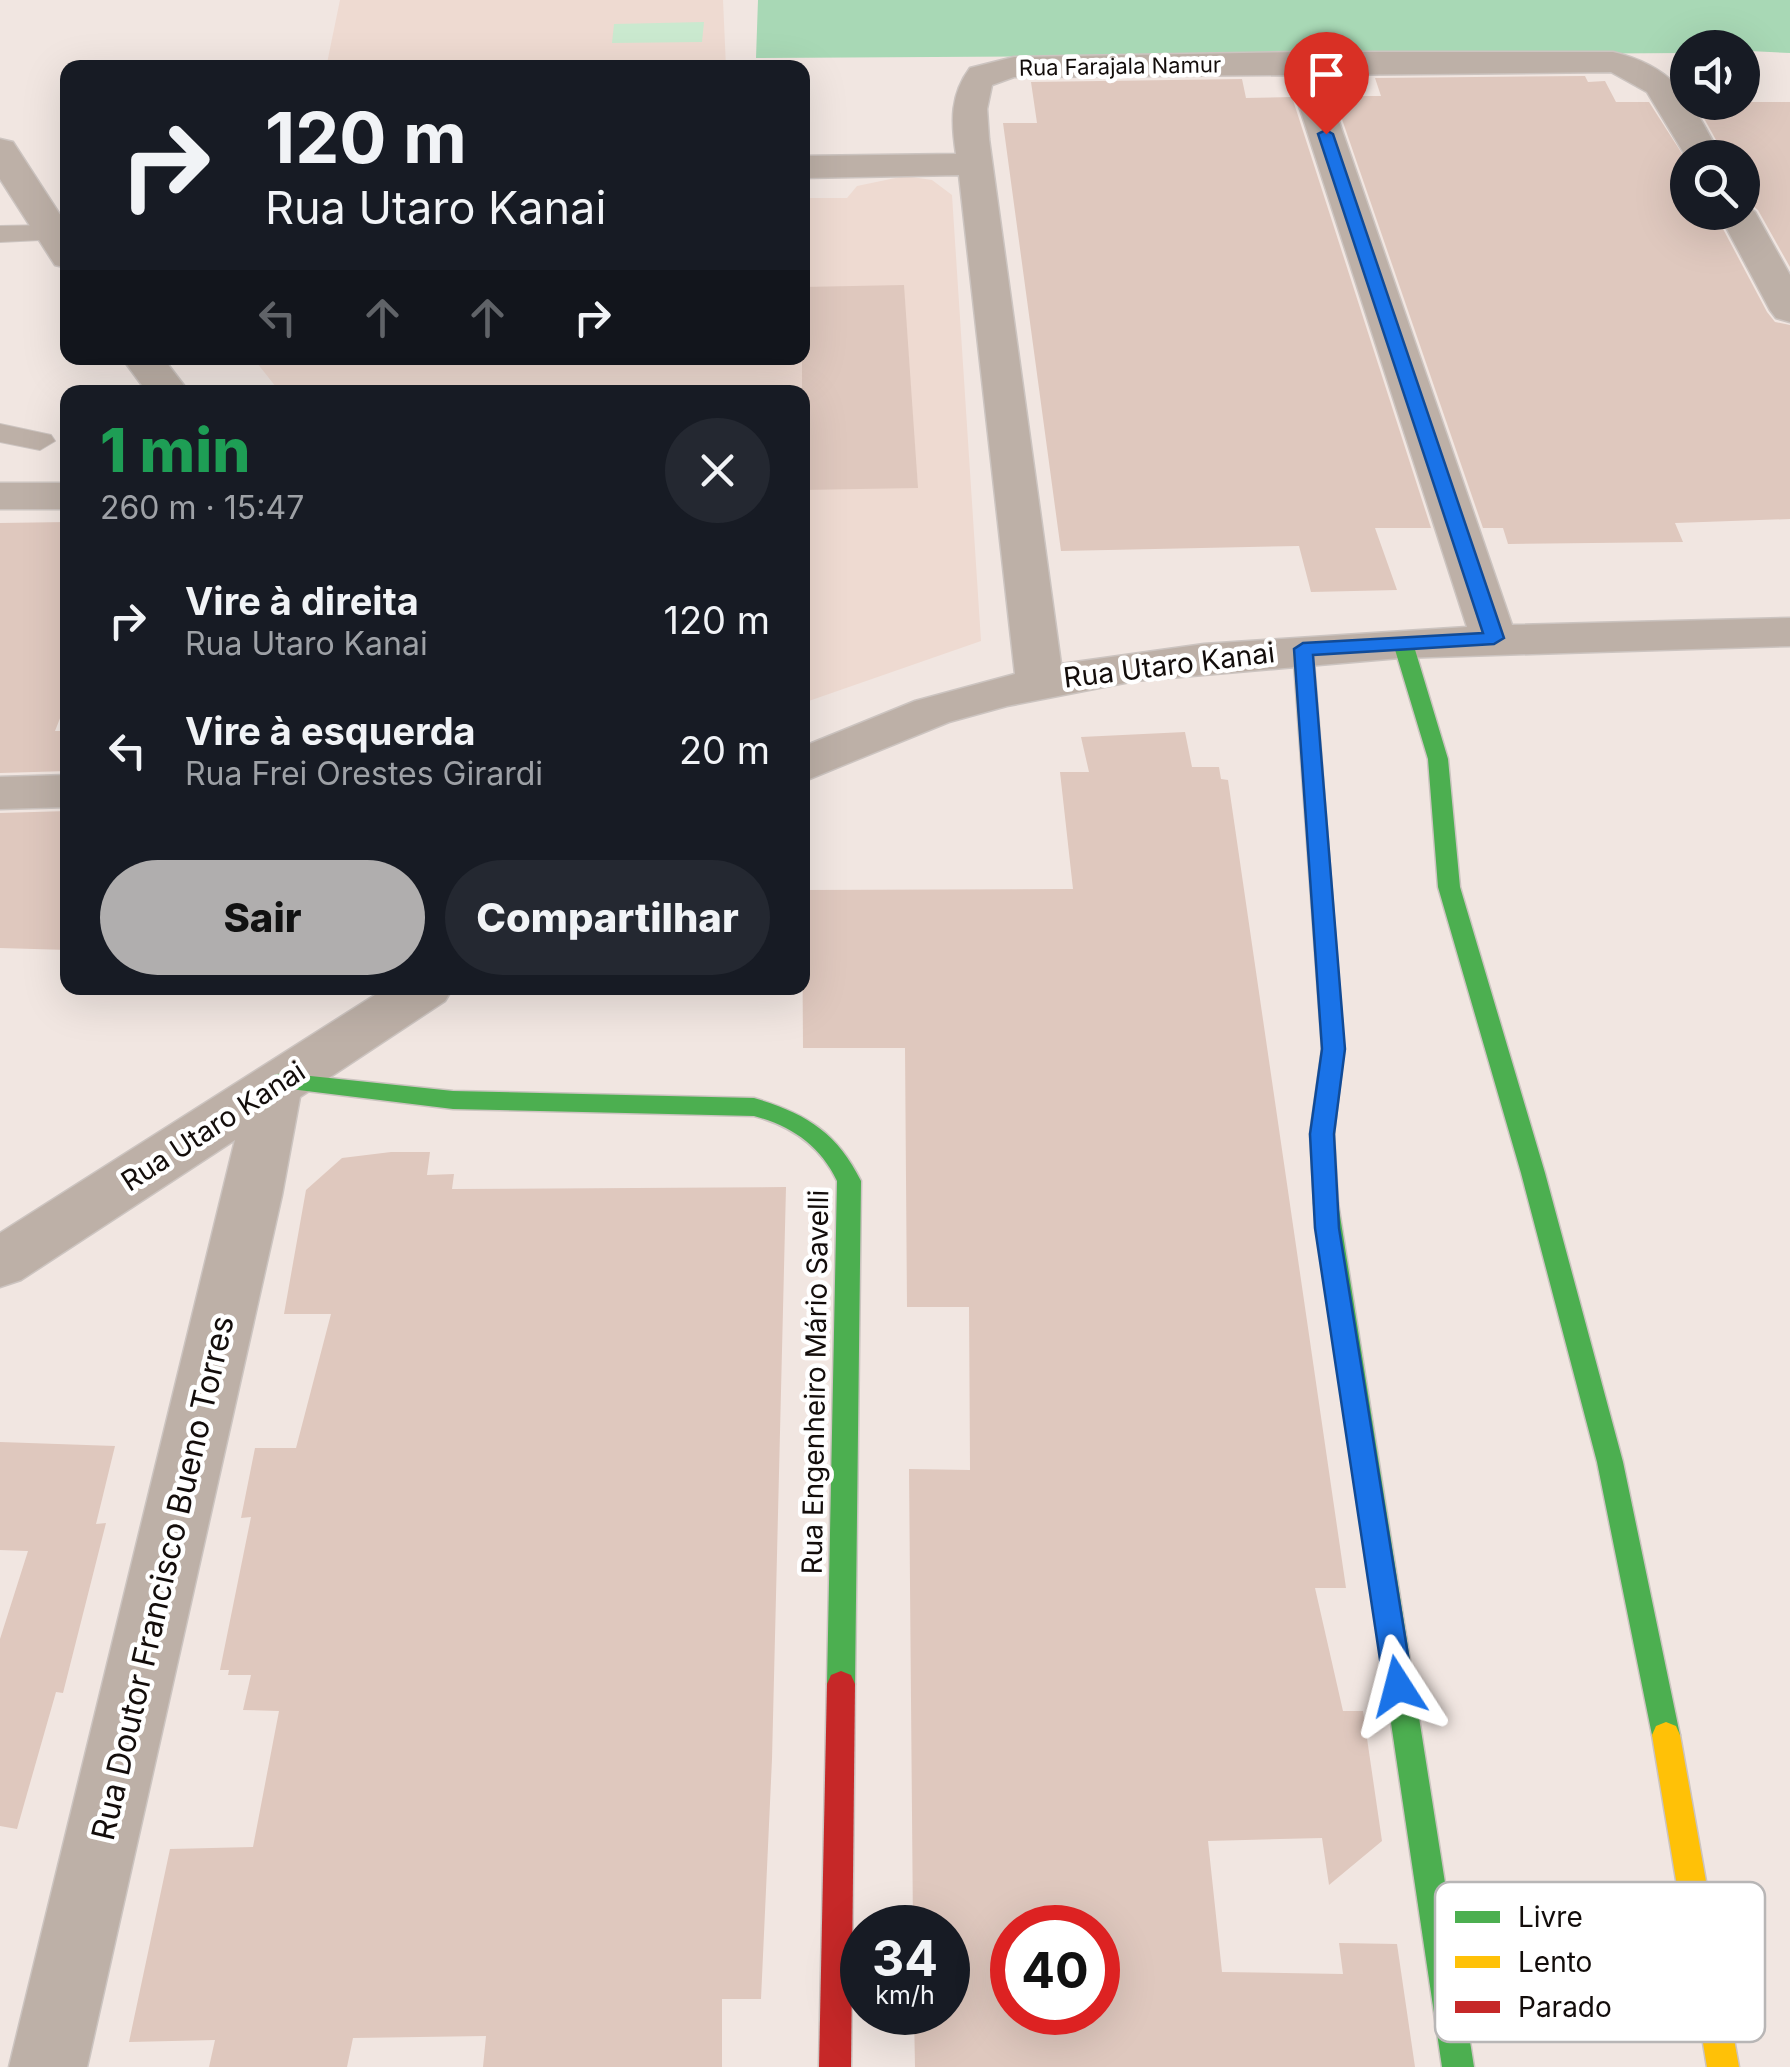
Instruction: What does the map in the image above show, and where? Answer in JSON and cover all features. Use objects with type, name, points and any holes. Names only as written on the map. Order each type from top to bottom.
[{"type":"street","name":"Rua Farajala Namur","points":[[1039,680],[1000,333],[976,164],[971,96],[974,83],[992,70],[1302,62],[1613,62],[1634,66],[1663,85],[1694,140]]},
{"type":"street","points":[[1302,62],[1494,638]]},
{"type":"street","points":[[0,150],[59,245]]},
{"type":"street","points":[[810,167],[976,164]]},
{"type":"street","points":[[24,183],[60,182]]},
{"type":"street","points":[[1746,230],[1790,310]]},
{"type":"street","points":[[147,365],[163,385]]},
{"type":"street","points":[[0,496],[60,496]]},
{"type":"street","name":"Rua Utaro Kanai","points":[[810,762],[904,720],[1039,680],[1200,656],[1494,638],[1790,632]]},
{"type":"street","points":[[1403,643],[1438,759],[1448,887],[1533,1173],[1610,1462],[1662,1712],[1689,1882]]},
{"type":"street","points":[[1303,649],[1334,1049],[1322,1134],[1327,1228],[1435,1920]]},
{"type":"street","points":[[0,793],[60,791]]},
{"type":"street","name":"Rua Utaro Kanai","points":[[0,1263],[415,995]]},
{"type":"street","name":"Rua Doutor Francisco Bueno Torres","points":[[48,2067],[277,1084]]},
{"type":"street","name":"Rua Engenheiro Mário Savelli","points":[[277,1084],[453,1100],[754,1107],[798,1118],[821,1132],[840,1156],[848,1181],[836,2067]]},
{"type":"street","points":[[1454,2042],[1458,2067]]},
{"type":"street","points":[[1717,2042],[1723,2067]]},
{"type":"lane","points":[[0,234],[59,245]]},
{"type":"lane","points":[[0,433],[40,441]]},
{"type":"shaded area","points":[[340,0],[723,0],[726,60],[328,60]]},
{"type":"shaded area","points":[[905,176],[932,180],[952,195],[981,641],[810,701],[810,385],[274,385],[259,365],[810,365],[810,198],[847,198],[857,186]]},
{"type":"green space","points":[[758,0],[1790,0],[1790,53],[1760,52],[1760,30],[1670,30],[1670,53],[756,58]]},
{"type":"green space","points":[[704,22],[702,42],[612,43],[614,24]]},
{"type":"building","points":[[1585,76],[1588,82],[1605,81],[1616,102],[1649,102],[1673,140],[1670,140],[1670,230],[1724,230],[1767,312],[1775,322],[1790,325],[1790,519],[1675,523],[1683,542],[1508,544],[1503,528],[1483,528],[1334,96],[1381,96],[1375,78]]},
{"type":"building","points":[[1242,79],[1246,98],[1292,97],[1431,528],[1375,528],[1397,590],[1311,592],[1299,546],[1061,551],[1003,123],[1037,123],[1031,82]]},
{"type":"building","points":[[1760,102],[1790,102],[1790,267],[1760,214],[1760,140],[1716,140],[1705,120],[1760,120]]},
{"type":"building","points":[[904,285],[918,488],[810,490],[810,385],[802,385],[802,365],[810,365],[810,287]]},
{"type":"building","points":[[60,522],[60,718],[55,731],[60,731],[60,771],[0,773],[0,523]]},
{"type":"building","points":[[1185,732],[1192,767],[1219,767],[1221,779],[1228,780],[1346,1588],[1315,1588],[1343,1711],[1363,1711],[1382,1841],[1329,1885],[1322,1838],[1208,1841],[1222,1972],[1343,1974],[1339,1943],[1397,1944],[1415,2067],[915,2067],[914,2035],[970,2035],[970,1905],[913,1905],[909,1469],[970,1470],[969,1307],[907,1307],[905,1048],[803,1048],[803,995],[810,995],[810,890],[1073,889],[1060,772],[1089,772],[1081,737]]},
{"type":"building","points":[[60,811],[60,950],[0,948],[0,813]]},
{"type":"building","points":[[430,1152],[427,1175],[454,1174],[452,1189],[786,1187],[772,1759],[761,1999],[722,1999],[722,2067],[483,2067],[486,2036],[353,2038],[347,2067],[209,2067],[215,2040],[129,2042],[170,1849],[253,1847],[279,1711],[243,1710],[251,1675],[228,1675],[229,1670],[220,1670],[251,1517],[241,1518],[255,1448],[296,1448],[331,1314],[284,1314],[306,1190],[342,1158]]},
{"type":"building","points":[[0,1442],[115,1446],[96,1524],[106,1523],[63,1693],[56,1692],[17,1829],[0,1826],[0,1639],[28,1551],[0,1550]]},
{"type":"traffic: fast","points":[[1403,643],[1438,759],[1449,887],[1533,1173],[1610,1462],[1666,1735]]},
{"type":"traffic: fast","points":[[282,1081],[453,1100],[754,1107],[786,1117],[823,1141],[849,1181],[841,1684]]},
{"type":"traffic: fast","points":[[1326,1203],[1435,1916]]},
{"type":"traffic: fast","points":[[1454,2042],[1458,2067]]},
{"type":"traffic: slow","points":[[1303,649],[1333,1049],[1322,1134],[1326,1203]]},
{"type":"traffic: slow","points":[[1666,1735],[1691,1882]]},
{"type":"traffic: slow","points":[[1719,2042],[1723,2067]]},
{"type":"traffic: jam","points":[[835,2067],[841,1684]]},
{"type":"route","points":[[1326,134],[1494,638],[1303,649],[1334,1049],[1322,1134],[1327,1228],[1398,1686]]}]
